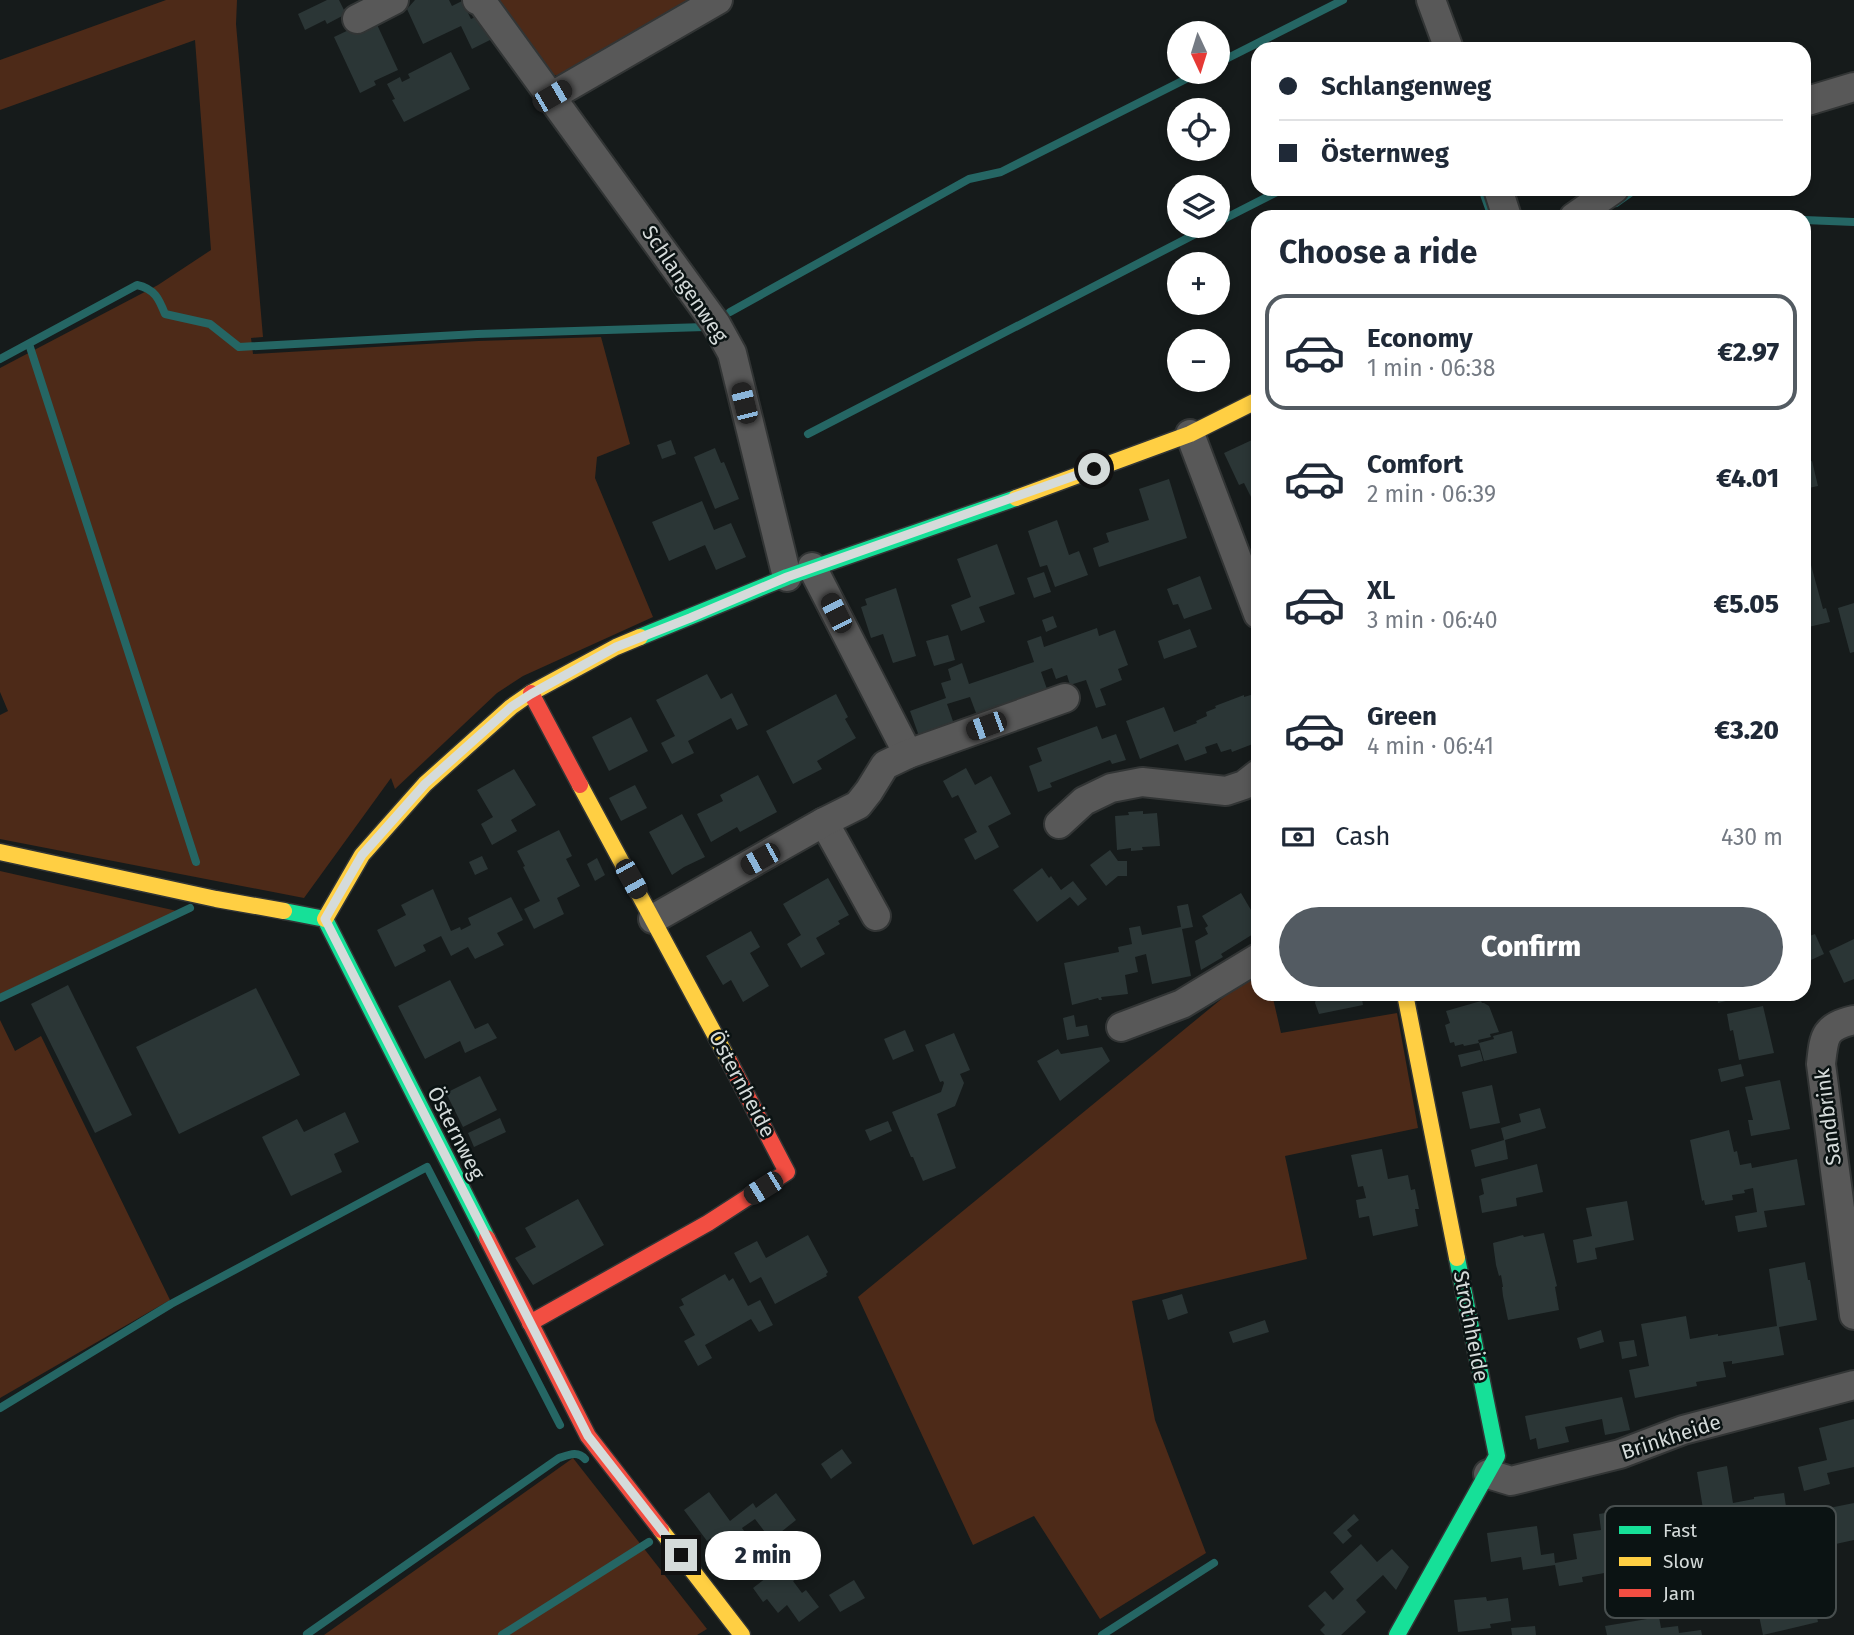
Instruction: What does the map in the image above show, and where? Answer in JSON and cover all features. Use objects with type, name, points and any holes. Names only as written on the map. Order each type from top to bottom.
[{"type":"street","points":[[357,19],[394,0]]},
{"type":"street","name":"Schlangenweg","points":[[477,0],[482,2],[552,96],[716,324],[732,353],[800,572],[908,754]]},
{"type":"street","points":[[552,96],[718,0]]},
{"type":"street","points":[[1432,0],[1447,42]]},
{"type":"street","points":[[1811,100],[1854,87]]},
{"type":"street","points":[[1584,210],[1604,196]]},
{"type":"street","points":[[0,852],[216,899],[325,919],[362,855],[425,784],[511,707],[531,694],[616,647],[800,572],[996,505],[1190,434],[1251,404]]},
{"type":"street","points":[[1190,434],[1251,595]]},
{"type":"street","name":"Östernheide","points":[[530,1323],[708,1223],[787,1172],[531,694]]},
{"type":"street","points":[[653,919],[858,805],[884,765],[1065,698]]},
{"type":"street","points":[[1059,824],[1084,801],[1111,788],[1142,782],[1226,791],[1251,780]]},
{"type":"street","points":[[824,822],[876,916]]},
{"type":"street","name":"Östernweg","points":[[325,919],[588,1436],[742,1635]]},
{"type":"street","points":[[1121,1027],[1182,1004],[1251,962]]},
{"type":"street","name":"Strothheide","points":[[1397,1635],[1497,1456],[1406,1001]]},
{"type":"street","name":"Sandbrink","points":[[1854,1020],[1837,1024],[1824,1039],[1821,1064],[1854,1314]]},
{"type":"street","name":"Brinkheide","points":[[1489,1474],[1511,1481],[1620,1454],[1683,1430],[1854,1385]]},
{"type":"shaded area","points":[[166,0],[237,0],[236,24],[263,337],[251,338],[253,354],[601,337],[630,444],[597,457],[595,478],[653,617],[523,676],[497,693],[395,789],[391,778],[304,898],[0,839],[0,715],[8,711],[0,692],[0,368],[158,285],[211,250],[195,40],[0,110],[0,60]]},
{"type":"shaded area","points":[[496,0],[691,0],[566,76],[543,74]]},
{"type":"shaded area","points":[[0,871],[177,911],[0,994]]},
{"type":"shaded area","points":[[1251,975],[1251,1001],[1274,1001],[1281,1033],[1397,1013],[1418,1128],[1285,1156],[1307,1259],[1132,1301],[1155,1420],[1206,1553],[1100,1619],[1034,1516],[973,1545],[858,1297]]},
{"type":"shaded area","points":[[0,1020],[15,1051],[41,1036],[170,1300],[0,1398]]},
{"type":"shaded area","points":[[573,1458],[707,1629],[697,1635],[324,1635]]},
{"type":"building","points":[[327,0],[339,0],[346,14],[327,24],[325,20],[305,30],[298,14]]},
{"type":"building","points":[[415,0],[449,0],[452,6],[462,1],[471,19],[480,15],[492,39],[472,49],[461,26],[423,44],[407,9]]},
{"type":"building","points":[[374,18],[398,70],[374,81],[376,85],[360,93],[334,37]]},
{"type":"building","points":[[451,52],[470,89],[404,122],[387,84],[400,77],[402,82],[410,78],[408,74]]},
{"type":"building","points":[[671,440],[676,454],[662,459],[657,445]]},
{"type":"building","points":[[1251,440],[1251,497],[1244,483],[1239,485],[1224,453]]},
{"type":"building","points":[[715,448],[721,463],[724,462],[739,499],[715,509],[694,457]]},
{"type":"building","points":[[1811,461],[1818,486],[1811,488]]},
{"type":"building","points":[[1169,479],[1187,538],[1099,567],[1093,548],[1109,542],[1106,533],[1149,520],[1139,489]]},
{"type":"building","points":[[702,501],[714,530],[731,523],[746,557],[716,570],[705,545],[669,561],[652,522]]},
{"type":"building","points":[[1057,520],[1069,555],[1079,551],[1088,575],[1055,587],[1047,565],[1040,567],[1028,531]]},
{"type":"building","points":[[997,544],[1015,594],[979,607],[985,622],[961,631],[951,605],[971,597],[957,559]]},
{"type":"building","points":[[1811,565],[1823,609],[1826,608],[1830,622],[1811,626]]},
{"type":"building","points":[[1044,572],[1051,592],[1034,598],[1027,578]]},
{"type":"building","points":[[1200,576],[1212,609],[1184,619],[1178,604],[1173,605],[1167,589]]},
{"type":"building","points":[[896,588],[916,656],[893,663],[883,634],[871,638],[861,607],[867,605],[865,599]]},
{"type":"building","points":[[1854,603],[1854,652],[1850,653],[1838,608]]},
{"type":"building","points":[[1053,616],[1057,627],[1046,632],[1042,620]]},
{"type":"building","points":[[1097,628],[1099,636],[1115,630],[1128,665],[1118,669],[1122,680],[1100,689],[1106,705],[1096,708],[1086,680],[1070,685],[1067,675],[1056,679],[1052,668],[1041,672],[1047,689],[1043,696],[983,717],[976,713],[970,697],[947,704],[955,727],[920,739],[910,711],[946,698],[941,683],[951,680],[948,669],[962,663],[969,684],[1034,662],[1027,641],[1041,636],[1044,647]]},
{"type":"building","points":[[1190,629],[1197,647],[1164,659],[1158,641]]},
{"type":"building","points":[[948,635],[955,660],[934,666],[926,641]]},
{"type":"building","points":[[707,674],[721,699],[732,693],[748,725],[737,730],[731,718],[688,741],[694,753],[672,764],[661,743],[675,736],[656,700]]},
{"type":"building","points":[[836,694],[848,717],[845,719],[856,738],[817,761],[822,769],[793,784],[766,731]]},
{"type":"building","points":[[1251,695],[1251,745],[1232,752],[1231,749],[1221,752],[1217,743],[1205,747],[1207,753],[1185,761],[1178,744],[1140,759],[1126,721],[1164,707],[1174,732],[1197,723],[1196,721],[1207,716],[1206,712],[1216,708],[1215,706]]},
{"type":"building","points":[[631,717],[648,751],[609,771],[592,737]]},
{"type":"building","points":[[1097,726],[1102,739],[1116,734],[1126,760],[1112,764],[1110,760],[1050,783],[1052,787],[1038,792],[1029,766],[1042,761],[1037,748]]},
{"type":"building","points":[[966,768],[975,785],[991,776],[1011,814],[988,826],[999,847],[975,860],[964,839],[977,832],[958,795],[952,798],[943,781]]},
{"type":"building","points":[[514,769],[536,805],[511,820],[517,831],[492,845],[481,824],[493,817],[477,790]]},
{"type":"building","points":[[758,775],[777,812],[740,832],[737,827],[711,842],[697,814],[723,801],[720,795]]},
{"type":"building","points":[[635,785],[647,808],[621,821],[609,798]]},
{"type":"building","points":[[1143,811],[1143,814],[1157,813],[1160,846],[1142,847],[1143,850],[1117,850],[1115,816]]},
{"type":"building","points":[[682,814],[705,857],[672,875],[649,832]]},
{"type":"building","points":[[559,830],[572,856],[566,859],[580,886],[557,898],[564,914],[534,929],[524,909],[540,901],[517,851]]},
{"type":"building","points":[[1110,850],[1118,861],[1127,861],[1127,876],[1118,876],[1106,886],[1090,865]]},
{"type":"building","points":[[482,856],[488,869],[475,875],[469,862]]},
{"type":"building","points":[[597,858],[605,875],[595,881],[587,864]]},
{"type":"building","points":[[1042,868],[1061,890],[1073,881],[1087,899],[1078,906],[1070,897],[1037,922],[1013,890]]},
{"type":"building","points":[[828,878],[849,915],[838,921],[840,924],[816,938],[825,954],[801,968],[787,944],[801,935],[783,904]]},
{"type":"building","points":[[433,889],[451,931],[471,925],[468,918],[511,897],[523,920],[497,933],[504,945],[475,959],[468,947],[451,956],[441,936],[423,945],[426,951],[395,967],[377,930],[406,915],[401,905]]},
{"type":"building","points":[[1241,893],[1251,910],[1251,935],[1201,970],[1195,941],[1208,934],[1205,928],[1208,926],[1202,916]]},
{"type":"building","points":[[1188,904],[1193,927],[1182,929],[1191,976],[1152,984],[1146,954],[1135,957],[1138,972],[1125,975],[1128,994],[1101,997],[1102,1000],[1098,998],[1072,1005],[1064,963],[1119,952],[1118,947],[1132,944],[1129,928],[1140,926],[1142,935],[1181,927],[1177,906]]},
{"type":"building","points":[[751,931],[760,947],[750,953],[769,986],[743,1002],[731,980],[723,985],[706,956]]},
{"type":"building","points":[[1815,934],[1824,954],[1811,960],[1811,935]]},
{"type":"building","points":[[1854,939],[1854,979],[1844,983],[1829,951]]},
{"type":"building","points":[[450,980],[475,1029],[488,1023],[497,1038],[465,1053],[460,1041],[425,1059],[398,1006]]},
{"type":"building","points":[[68,985],[132,1115],[95,1133],[31,1004]]},
{"type":"building","points":[[256,988],[300,1075],[179,1134],[136,1047]]},
{"type":"building","points":[[1362,1001],[1363,1005],[1319,1014],[1315,1003]]},
{"type":"building","points":[[1481,1001],[1489,1006],[1499,1032],[1478,1040],[1479,1043],[1455,1046],[1454,1042],[1450,1043],[1445,1025],[1450,1023],[1446,1011]]},
{"type":"building","points":[[1763,1006],[1774,1053],[1739,1060],[1727,1014]]},
{"type":"building","points":[[1074,1015],[1076,1027],[1087,1025],[1089,1036],[1067,1040],[1063,1018]]},
{"type":"building","points":[[905,1030],[914,1051],[893,1060],[884,1039]]},
{"type":"building","points":[[1512,1031],[1517,1053],[1484,1061],[1479,1043]]},
{"type":"building","points":[[954,1033],[970,1070],[960,1074],[964,1083],[955,1106],[937,1114],[956,1168],[923,1181],[892,1112],[941,1092],[944,1083],[940,1082],[925,1045]]},
{"type":"building","points":[[1102,1047],[1110,1061],[1060,1101],[1037,1061],[1058,1049],[1061,1054]]},
{"type":"building","points":[[1480,1050],[1483,1061],[1461,1067],[1458,1055]]},
{"type":"building","points":[[1741,1064],[1744,1076],[1721,1082],[1718,1069]]},
{"type":"building","points":[[480,1076],[497,1110],[463,1127],[446,1093]]},
{"type":"building","points":[[1780,1080],[1790,1129],[1751,1136],[1748,1120],[1753,1120],[1745,1087]]},
{"type":"building","points":[[1492,1085],[1500,1123],[1470,1129],[1462,1092]]},
{"type":"building","points":[[1540,1108],[1546,1128],[1505,1140],[1508,1159],[1475,1167],[1471,1150],[1504,1140],[1501,1128],[1521,1122],[1519,1114]]},
{"type":"building","points":[[345,1112],[359,1142],[334,1154],[342,1172],[291,1196],[262,1137],[297,1119],[304,1132]]},
{"type":"building","points":[[500,1118],[506,1132],[474,1147],[468,1133]]},
{"type":"building","points":[[888,1121],[892,1131],[870,1141],[865,1130]]},
{"type":"building","points":[[1729,1130],[1740,1165],[1751,1163],[1752,1168],[1797,1159],[1805,1205],[1764,1211],[1767,1227],[1738,1232],[1735,1216],[1757,1212],[1753,1188],[1744,1190],[1745,1193],[1732,1195],[1733,1200],[1705,1205],[1690,1140]]},
{"type":"building","points":[[1382,1149],[1388,1179],[1408,1175],[1411,1190],[1415,1189],[1419,1209],[1415,1209],[1418,1226],[1373,1236],[1369,1216],[1359,1218],[1356,1200],[1366,1198],[1363,1186],[1358,1187],[1351,1155]]},
{"type":"building","points":[[1537,1164],[1543,1192],[1516,1198],[1517,1206],[1482,1213],[1479,1196],[1484,1194],[1481,1179]]},
{"type":"building","points":[[578,1199],[604,1245],[533,1285],[515,1258],[536,1247],[525,1228]]},
{"type":"building","points":[[1627,1201],[1634,1240],[1595,1248],[1597,1259],[1577,1263],[1573,1240],[1592,1236],[1586,1208]]},
{"type":"building","points":[[1544,1233],[1557,1286],[1559,1310],[1508,1320],[1493,1243]]},
{"type":"building","points":[[808,1235],[828,1272],[827,1276],[775,1304],[761,1277],[750,1283],[734,1253],[757,1241],[766,1258]]},
{"type":"building","points":[[1805,1262],[1817,1320],[1779,1327],[1784,1355],[1732,1364],[1732,1361],[1723,1362],[1726,1377],[1696,1382],[1697,1386],[1635,1398],[1629,1370],[1649,1366],[1641,1324],[1686,1316],[1690,1339],[1777,1326],[1769,1269]]},
{"type":"building","points":[[725,1274],[729,1281],[733,1278],[748,1306],[760,1300],[773,1325],[759,1332],[751,1319],[705,1345],[712,1358],[698,1366],[684,1341],[695,1335],[679,1307],[684,1305],[681,1299]]},
{"type":"building","points":[[1182,1294],[1188,1313],[1168,1320],[1162,1300]]},
{"type":"building","points":[[1265,1320],[1269,1332],[1233,1343],[1229,1332]]},
{"type":"building","points":[[1601,1330],[1604,1342],[1580,1349],[1577,1338]]},
{"type":"building","points":[[1634,1340],[1637,1356],[1622,1359],[1619,1342]]},
{"type":"building","points":[[1622,1397],[1630,1430],[1605,1435],[1602,1419],[1565,1427],[1569,1442],[1538,1449],[1536,1438],[1530,1440],[1525,1416]]},
{"type":"building","points":[[1854,1419],[1854,1467],[1827,1473],[1830,1484],[1804,1491],[1798,1467],[1827,1460],[1819,1428]]},
{"type":"building","points":[[842,1449],[852,1463],[831,1479],[821,1464]]},
{"type":"building","points":[[1727,1466],[1733,1503],[1784,1493],[1786,1506],[1703,1506],[1697,1472]]},
{"type":"building","points":[[709,1492],[730,1521],[753,1503],[756,1508],[776,1493],[796,1520],[771,1540],[755,1519],[742,1528],[749,1538],[724,1556],[711,1538],[707,1541],[684,1510]]},
{"type":"building","points":[[1854,1503],[1854,1540],[1836,1544],[1836,1507]]},
{"type":"building","points":[[1605,1513],[1605,1573],[1582,1577],[1583,1582],[1559,1586],[1555,1565],[1523,1570],[1521,1557],[1491,1562],[1487,1533],[1537,1526],[1541,1555],[1554,1553],[1555,1563],[1577,1559],[1573,1534],[1601,1530],[1599,1514]]},
{"type":"building","points":[[1354,1514],[1359,1520],[1347,1530],[1352,1536],[1343,1544],[1333,1533]]},
{"type":"building","points":[[1361,1544],[1377,1562],[1392,1549],[1409,1567],[1396,1590],[1383,1575],[1356,1600],[1366,1612],[1341,1635],[1325,1635],[1320,1630],[1325,1625],[1308,1606],[1325,1591],[1333,1600],[1344,1589],[1330,1572]]},
{"type":"building","points":[[783,1546],[804,1574],[793,1581],[802,1593],[806,1590],[819,1607],[799,1622],[787,1605],[778,1613],[767,1599],[763,1602],[753,1588],[766,1578],[757,1566]]},
{"type":"building","points":[[854,1580],[865,1598],[840,1612],[829,1595]]},
{"type":"building","points":[[1486,1597],[1487,1601],[1508,1598],[1511,1621],[1490,1624],[1491,1628],[1458,1632],[1454,1600]]},
{"type":"building","points":[[1659,1618],[1661,1628],[1678,1626],[1679,1633],[1701,1630],[1702,1635],[1607,1635],[1605,1626]]},
{"type":"building","points":[[1760,1618],[1817,1618],[1818,1622],[1763,1635]]},
{"type":"building","points":[[1535,1626],[1536,1635],[1512,1635],[1511,1628]]},
{"type":"waterway","points":[[1260,42],[1343,0]]},
{"type":"waterway","points":[[1230,57],[1251,46]]},
{"type":"waterway","points":[[730,312],[969,179],[1001,172],[1176,84]]},
{"type":"waterway","points":[[1230,216],[1269,196]]},
{"type":"waterway","points":[[1484,196],[1490,210]]},
{"type":"waterway","points":[[1616,203],[1626,196]]},
{"type":"waterway","points":[[1811,220],[1854,222]]},
{"type":"waterway","points":[[808,434],[1188,238]]},
{"type":"waterway","points":[[0,359],[137,285],[156,295],[165,314],[210,324],[239,347],[477,334],[705,327]]},
{"type":"waterway","points":[[29,344],[196,862]]},
{"type":"waterway","points":[[0,998],[190,908]]},
{"type":"waterway","points":[[0,1408],[171,1304],[427,1167],[560,1425]]},
{"type":"waterway","points":[[307,1634],[559,1458],[576,1454],[585,1459]]},
{"type":"waterway","points":[[502,1635],[649,1542]]},
{"type":"waterway","points":[[1102,1635],[1214,1563]]},
{"type":"traffic: fast","points":[[640,637],[787,577],[1016,498]]},
{"type":"traffic: fast","points":[[284,911],[325,919],[487,1238]]},
{"type":"traffic: fast","points":[[1397,1635],[1497,1456],[1457,1258]]},
{"type":"traffic: slow","points":[[1016,498],[1190,434],[1251,404]]},
{"type":"traffic: slow","points":[[325,919],[362,855],[425,784],[511,707],[531,693],[640,637]]},
{"type":"traffic: slow","points":[[580,785],[729,1061]]},
{"type":"traffic: slow","points":[[0,852],[284,911]]},
{"type":"traffic: slow","points":[[1406,1001],[1457,1258]]},
{"type":"traffic: slow","points":[[661,1530],[742,1635]]},
{"type":"traffic: jam","points":[[531,693],[580,785]]},
{"type":"traffic: jam","points":[[530,1323],[708,1223],[787,1172],[729,1061]]},
{"type":"traffic: jam","points":[[487,1238],[588,1436],[661,1530]]},
{"type":"route","points":[[681,1555],[588,1436],[325,919],[362,855],[425,784],[511,707],[531,694],[616,647],[812,567],[1094,469]]}]
